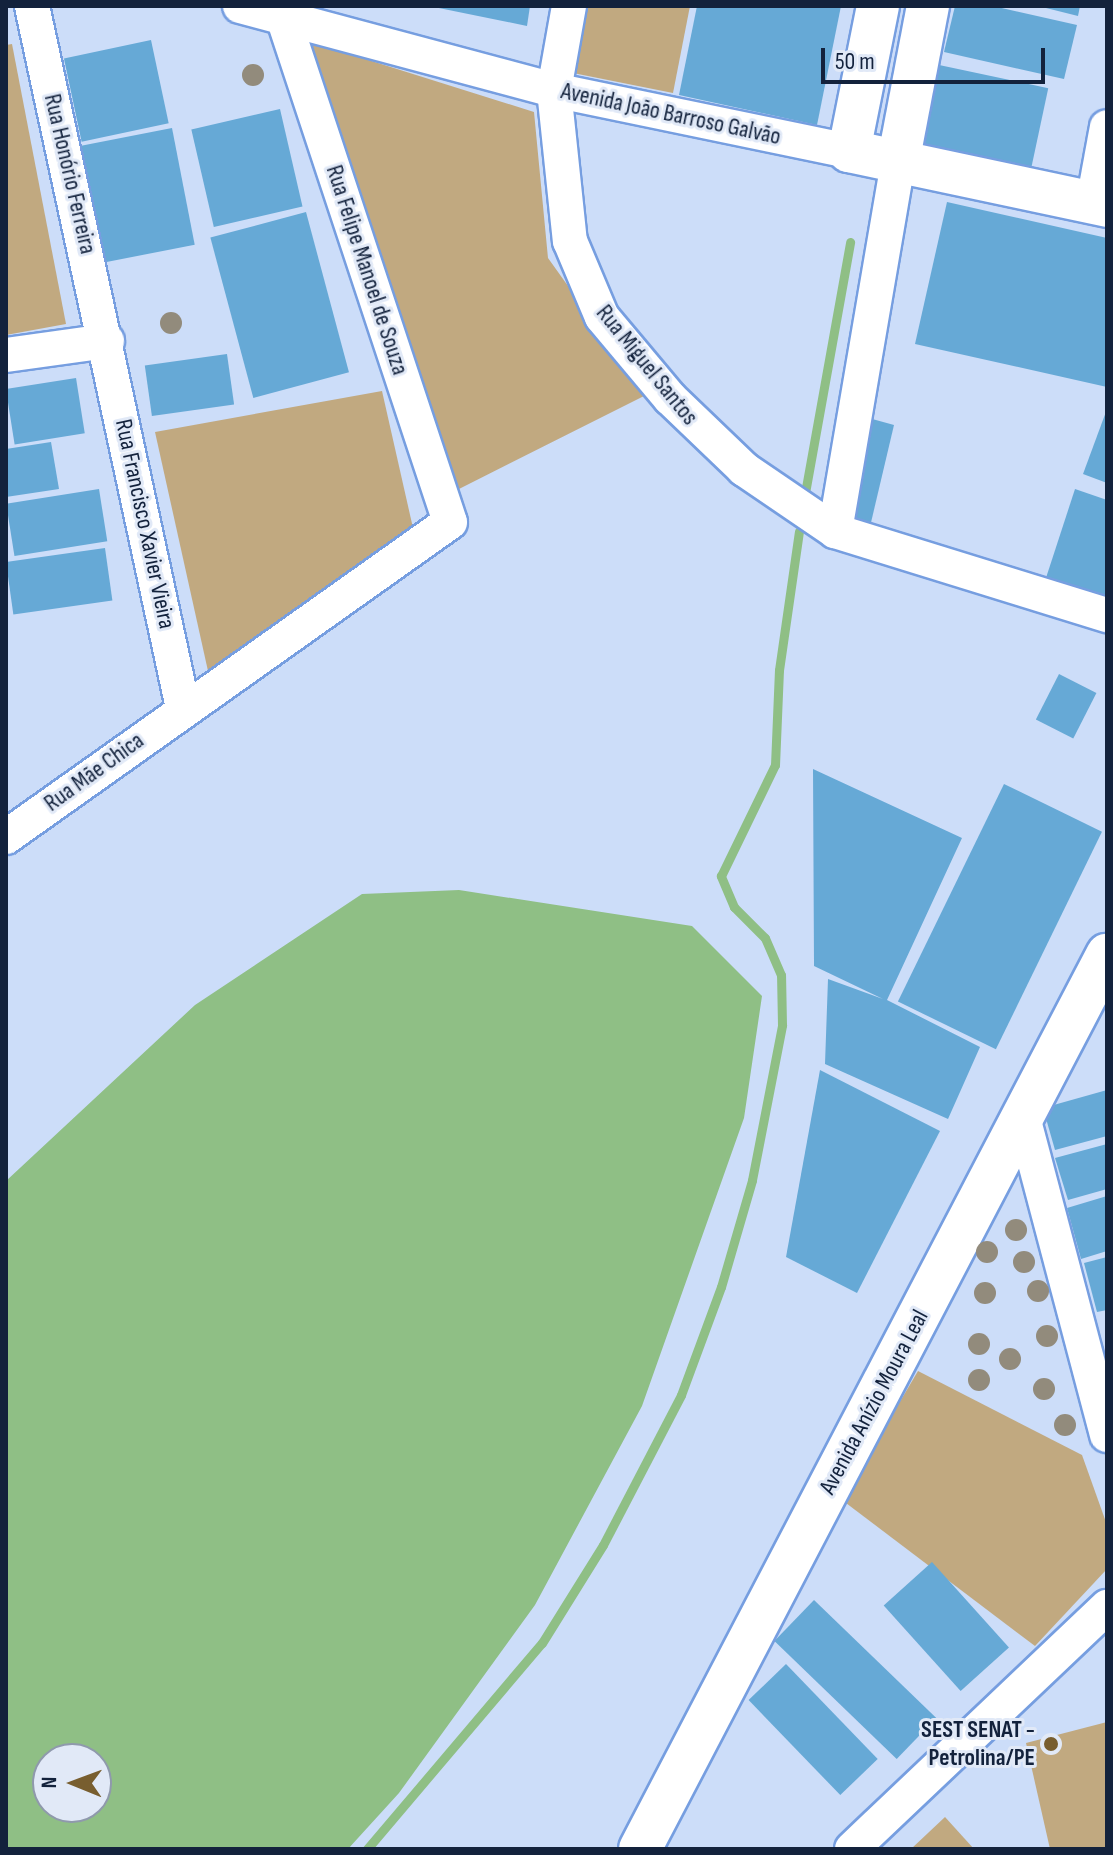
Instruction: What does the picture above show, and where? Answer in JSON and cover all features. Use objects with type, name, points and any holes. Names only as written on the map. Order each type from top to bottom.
[{"type":"street","name":"Rua Honório Ferreira","points":[[32,6],[107,341]]},
{"type":"street","name":"Avenida João Barroso Galvão","points":[[240,6],[284,11],[554,90],[1100,204]]},
{"type":"street","name":"Rua Miguel Santos","points":[[569,6],[554,90],[562,205],[581,277],[602,317],[699,429],[744,469],[835,531],[1107,615]]},
{"type":"street","points":[[849,151],[878,6]]},
{"type":"street","points":[[835,531],[928,6]]},
{"type":"street","name":"Rua Felipe Manoel de Souza","points":[[284,11],[450,522]]},
{"type":"street","points":[[1100,204],[1107,127]]},
{"type":"street","points":[[6,355],[107,341]]},
{"type":"street","name":"Rua Francisco Xavier Vieira","points":[[107,341],[183,708]]},
{"type":"street","name":"Rua Mãe Chica","points":[[6,837],[183,708],[361,590],[450,522]]},
{"type":"street","name":"Avenida Anízio Moura Leal","points":[[640,1849],[1107,955]]},
{"type":"street","points":[[1023,1117],[1107,1435]]},
{"type":"street","points":[[852,1849],[1107,1607]]},
{"type":"shaded area","points":[[581,6],[690,6],[673,93],[568,72]]},
{"type":"shaded area","points":[[308,41],[534,112],[548,258],[646,395],[457,490]]},
{"type":"shaded area","points":[[12,44],[66,324],[6,335],[6,45]]},
{"type":"shaded area","points":[[382,391],[413,528],[208,671],[155,432]]},
{"type":"shaded area","points":[[459,890],[692,926],[762,996],[744,1118],[642,1406],[535,1605],[399,1793],[348,1849],[6,1849],[6,1181],[195,1005],[362,894]]},
{"type":"shaded area","points":[[918,1371],[1082,1455],[1107,1525],[1107,1569],[1035,1646],[842,1500]]},
{"type":"shaded area","points":[[1107,1722],[1107,1849],[1050,1849],[1026,1743]]},
{"type":"shaded area","points":[[945,1817],[974,1849],[911,1849]]},
{"type":"building","points":[[429,6],[530,6],[527,26]]},
{"type":"building","points":[[697,6],[841,6],[817,125],[679,95]]},
{"type":"building","points":[[955,6],[993,6],[1077,25],[1064,79],[944,52]]},
{"type":"building","points":[[1038,6],[1080,6],[1078,16]]},
{"type":"building","points":[[151,40],[169,123],[82,142],[64,59]]},
{"type":"building","points":[[925,62],[1048,88],[1028,181],[905,155]]},
{"type":"building","points":[[280,109],[302,206],[214,227],[191,129]]},
{"type":"building","points":[[172,128],[195,245],[98,264],[75,147]]},
{"type":"building","points":[[947,202],[1107,238],[1107,387],[915,344]]},
{"type":"building","points":[[306,212],[349,372],[253,398],[210,238]]},
{"type":"building","points":[[227,354],[234,405],[152,416],[145,366]]},
{"type":"building","points":[[76,378],[85,433],[15,444],[6,389]]},
{"type":"building","points":[[1107,409],[1107,483],[1083,474]]},
{"type":"building","points":[[865,417],[894,425],[869,531],[848,525]]},
{"type":"building","points":[[51,442],[59,489],[6,497],[6,449]]},
{"type":"building","points":[[99,489],[107,541],[14,556],[6,504]]},
{"type":"building","points":[[1075,489],[1107,500],[1107,606],[1044,584]]},
{"type":"building","points":[[105,548],[112,600],[13,614],[6,562]]},
{"type":"building","points":[[1059,674],[1096,693],[1073,739],[1036,719]]},
{"type":"building","points":[[813,769],[962,838],[887,1000],[980,1047],[948,1119],[825,1064],[828,979],[883,999],[814,966]]},
{"type":"building","points":[[1004,784],[1102,832],[996,1049],[898,1002]]},
{"type":"building","points":[[820,1070],[940,1131],[857,1293],[786,1257]]},
{"type":"building","points":[[1107,1090],[1107,1136],[1055,1150],[1043,1108]]},
{"type":"building","points":[[1107,1144],[1107,1189],[1068,1200],[1055,1158]]},
{"type":"building","points":[[1107,1196],[1107,1251],[1081,1259],[1067,1208]]},
{"type":"building","points":[[1107,1257],[1107,1310],[1097,1312],[1084,1263]]},
{"type":"building","points":[[932,1562],[1009,1647],[961,1691],[884,1605]]},
{"type":"building","points":[[814,1600],[936,1718],[897,1759],[774,1641]]},
{"type":"building","points":[[786,1664],[878,1759],[840,1795],[749,1700]]},
{"type":"waterway","points":[[805,493],[850,242]]},
{"type":"waterway","points":[[367,1849],[542,1643],[603,1545],[681,1395],[721,1287],[752,1180],[782,1025],[781,975],[765,938],[734,907],[721,876],[775,765],[779,670],[799,531]]},
{"type":"place","name":"SEST SENAT - Petrolina/PE","points":[[1051,1744]]}]
